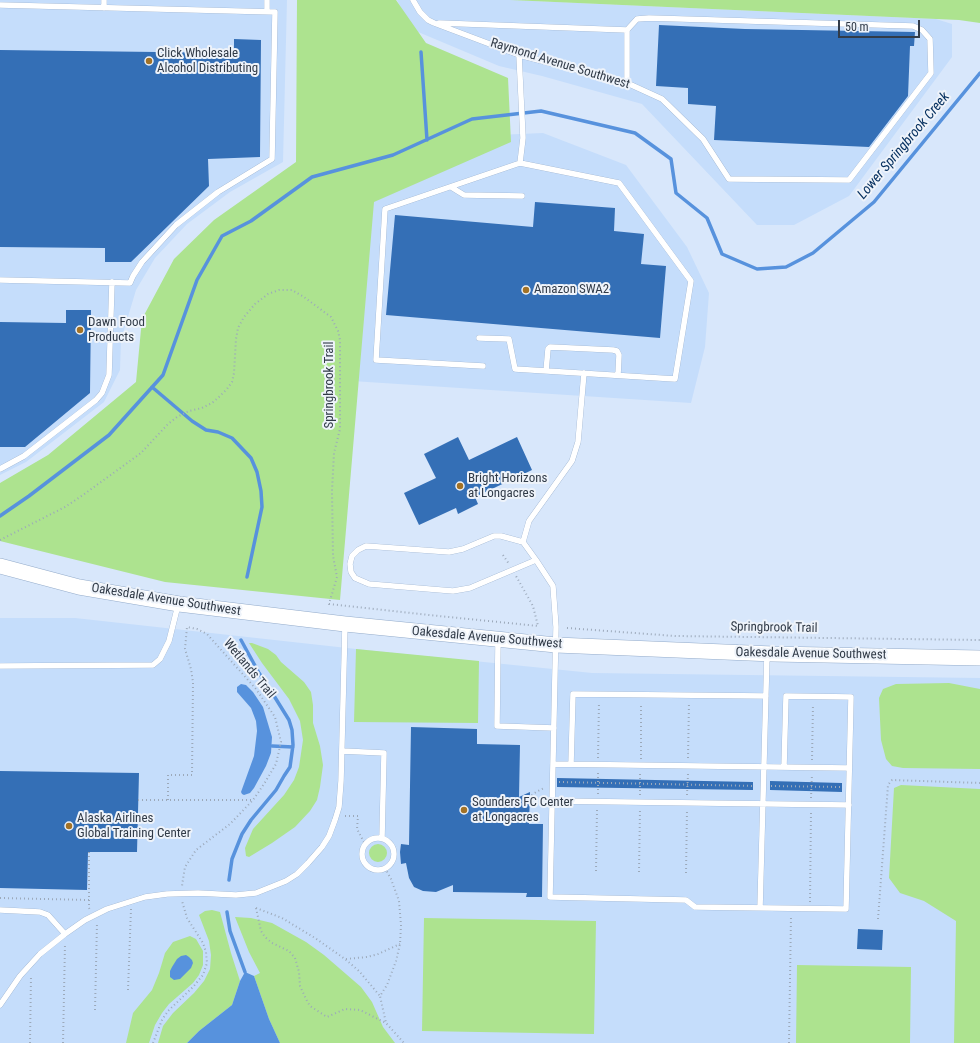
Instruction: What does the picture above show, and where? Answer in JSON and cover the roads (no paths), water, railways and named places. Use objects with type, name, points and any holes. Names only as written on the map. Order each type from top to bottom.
[{"type":"street","name":"Oakesdale Avenue Southwest","points":[[0,566],[79,587],[179,604],[346,624],[556,645],[767,654],[980,658]]},
{"type":"lane","points":[[104,0],[104,8]]},
{"type":"lane","points":[[267,0],[267,12]]},
{"type":"lane","name":"Raymond Avenue Southwest","points":[[413,0],[420,12],[428,20],[434,23],[519,55],[627,83],[662,99],[703,139],[729,178],[849,180],[931,73],[930,39],[922,30],[913,26],[649,18],[637,19],[627,30]]},
{"type":"lane","points":[[0,5],[275,12],[272,159],[218,192],[176,225],[142,262],[130,283],[0,280]]},
{"type":"lane","points":[[434,23],[627,30],[627,83]]},
{"type":"lane","points":[[519,55],[523,138],[520,164]]},
{"type":"lane","points":[[479,338],[509,339],[515,369],[675,379],[691,281],[619,183],[520,164],[386,209],[376,360],[483,366]]},
{"type":"lane","points":[[451,187],[464,195],[522,196]]},
{"type":"lane","points":[[0,469],[24,456],[96,400],[102,393],[109,375],[112,282]]},
{"type":"lane","points":[[546,370],[548,349],[550,347],[613,350],[617,351],[619,354],[618,375]]},
{"type":"lane","points":[[524,542],[529,521],[572,461],[578,442],[584,373]]},
{"type":"lane","points":[[536,560],[470,588],[453,590],[370,584],[355,578],[351,572],[350,564],[352,556],[358,550],[366,546],[449,552],[463,549],[494,536],[501,536],[524,542],[536,560],[553,586],[556,645],[550,897],[686,900],[695,907],[846,910],[851,697],[786,696],[784,767]]},
{"type":"lane","points":[[0,666],[153,665],[160,659],[169,641],[179,604]]},
{"type":"lane","points":[[0,1005],[20,976],[40,954],[85,920],[107,909],[132,901],[167,894],[182,893],[236,895],[256,893],[286,881],[304,868],[322,847],[328,836],[335,820],[340,799],[346,624]]},
{"type":"lane","points":[[498,639],[497,726],[554,728]]},
{"type":"lane","points":[[760,908],[767,654]]},
{"type":"lane","points":[[571,764],[573,694],[766,696]]},
{"type":"lane","points":[[342,751],[384,753],[382,838]]},
{"type":"lane","points":[[553,764],[849,768]]},
{"type":"lane","points":[[552,801],[849,805]]},
{"type":"lane","points":[[382,838],[388,841],[392,846],[394,852],[393,858],[386,868],[373,870],[367,867],[363,862],[361,856],[362,849],[370,840],[382,838]]},
{"type":"lane","points":[[0,910],[40,912],[48,915],[65,934]]},
{"type":"water","points":[[241,684],[246,685],[253,692],[263,707],[272,737],[271,753],[266,766],[254,788],[250,793],[244,795],[241,792],[254,756],[257,731],[256,721],[251,708],[237,692],[237,687]]},
{"type":"water","points":[[186,955],[192,960],[193,963],[191,968],[180,979],[174,980],[170,977],[170,971],[177,959]]},
{"type":"water","points":[[245,972],[254,976],[269,1019],[280,1043],[187,1043],[199,1031],[232,1005],[240,981]]},
{"type":"waterway","points":[[421,52],[427,140]]},
{"type":"waterway","name":"Lower Springbrook Creek","points":[[0,516],[29,496],[109,435],[163,375],[197,280],[222,236],[251,221],[312,177],[393,155],[472,119],[541,111],[635,133],[671,159],[676,193],[707,218],[722,254],[757,269],[786,267],[813,253],[874,202],[980,73]]},
{"type":"waterway","points":[[152,387],[192,421],[206,430],[218,432],[232,438],[251,458],[257,472],[261,491],[262,507],[247,577]]},
{"type":"waterway","points":[[229,880],[232,859],[242,834],[251,820],[276,790],[290,767],[293,745],[292,730],[289,720],[259,673],[241,640]]},
{"type":"waterway","points":[[272,746],[293,747]]},
{"type":"waterway","points":[[227,912],[230,931],[245,972]]},
{"type":"place","name":"Click Wholesale Alcohol Distributing","points":[[149,61]]},
{"type":"place","name":"Amazon SWA2","points":[[526,290]]},
{"type":"place","name":"Dawn Food Products","points":[[80,330]]},
{"type":"place","name":"Bright Horizons at Longacres","points":[[460,486]]},
{"type":"place","name":"Sounders FC Center at Longacres","points":[[464,810]]},
{"type":"place","name":"Alaska Airlines Global Training Center","points":[[69,826]]}]
